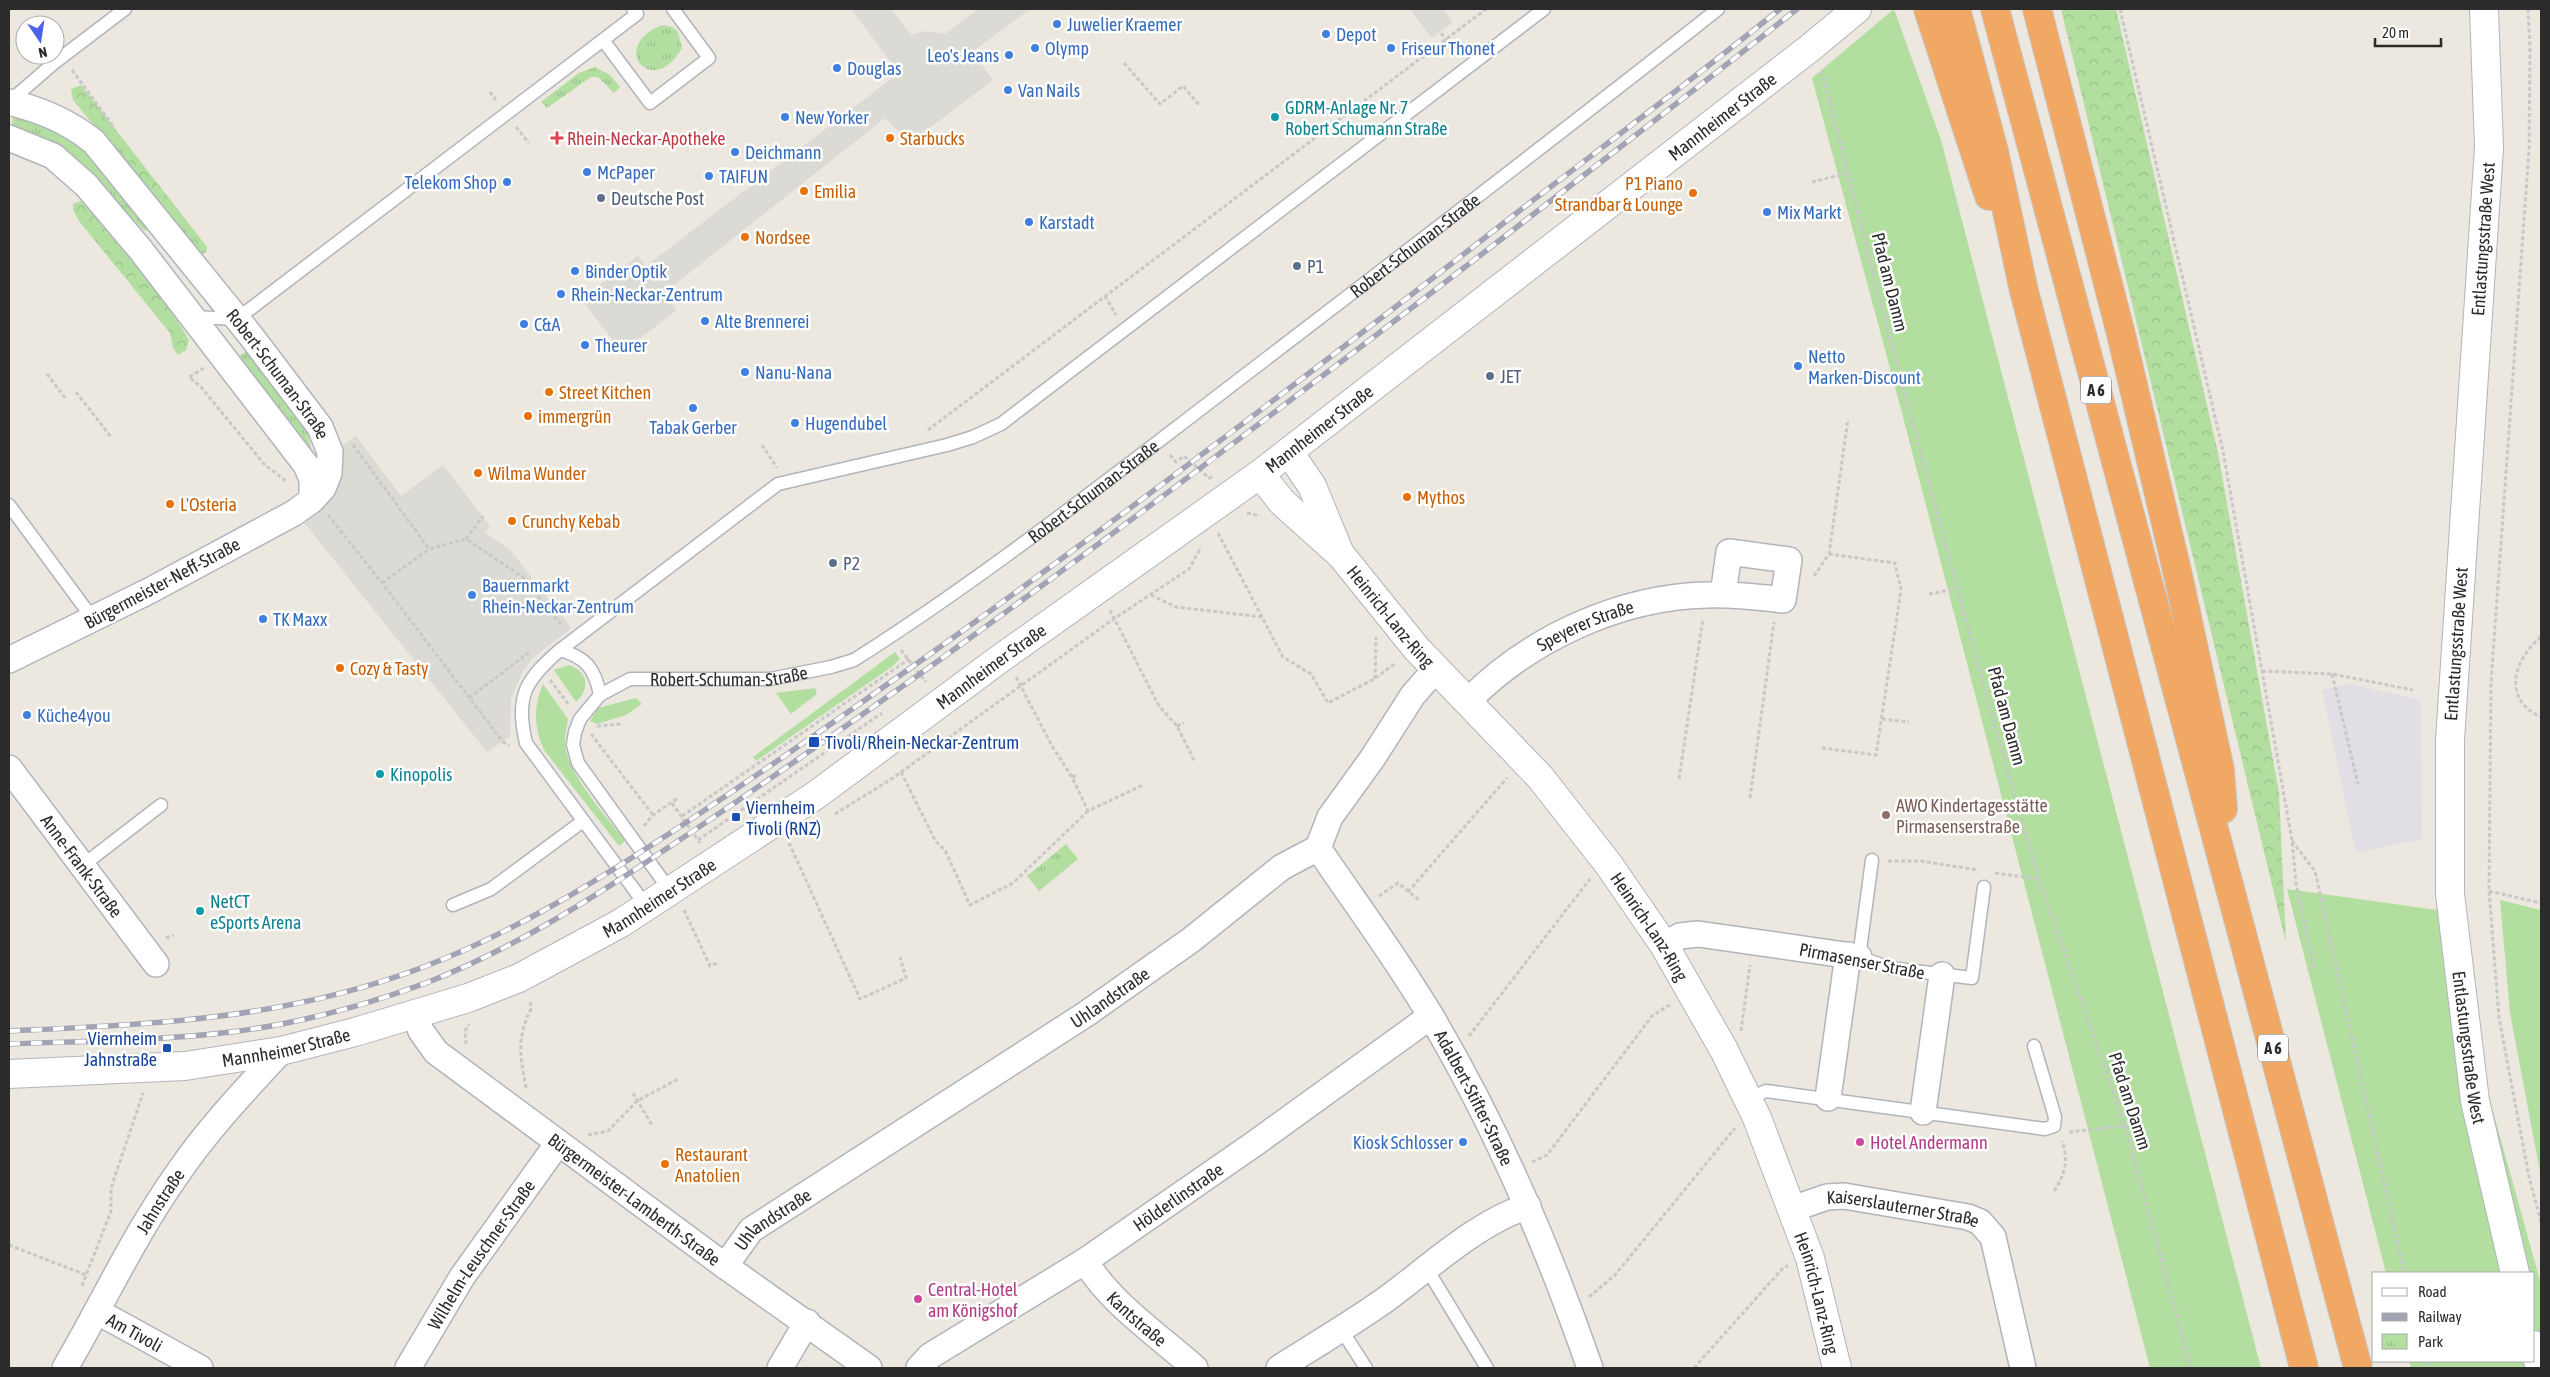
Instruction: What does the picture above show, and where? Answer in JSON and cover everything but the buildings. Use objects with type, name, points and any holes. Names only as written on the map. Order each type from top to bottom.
[{"type":"highway","name":"A 6","points":[[1928,9],[1975,157],[2024,291]]},
{"type":"highway","name":"A 6","points":[[1956,9],[1994,151],[2024,291],[2304,1368]]},
{"type":"highway","name":"A 6","points":[[1995,9],[2066,280],[2228,875],[2358,1368]]},
{"type":"highway","points":[[2037,9],[2121,334],[2178,574],[2220,770],[2228,875]]},
{"type":"main road","name":"Mannheimer Straße","points":[[9,1074],[185,1066],[281,1051],[415,1015],[468,998],[520,978],[647,907],[816,795],[1017,646],[1260,474],[1810,48],[1857,9]]},
{"type":"main road","name":"Entlastungsstraße West","points":[[2484,9],[2489,148],[2450,740],[2450,894],[2475,1101],[2515,1272]]},
{"type":"main road","name":"Heinrich-Lanz-Ring","points":[[1289,452],[1312,486],[1341,555]]},
{"type":"main road","name":"Heinrich-Lanz-Ring","points":[[1260,474],[1282,502],[1341,555],[1416,648],[1525,760],[1558,797],[1609,865],[1664,945],[1724,1050],[1753,1108],[1810,1258],[1837,1368]]},
{"type":"main road","points":[[2535,1349],[2540,1368]]},
{"type":"street","name":"Robert-Schuman-Straße","points":[[9,102],[44,111],[77,128],[94,142],[237,319],[320,426],[330,452],[329,473],[323,488],[312,500]]},
{"type":"street","name":"Robert-Schuman-Straße","points":[[9,138],[54,156],[86,185],[140,249],[306,464],[312,479],[312,500]]},
{"type":"street","name":"Bürgermeister-Neff-Straße","points":[[9,660],[193,568],[294,513],[312,500]]},
{"type":"street","points":[[1714,595],[1729,552],[1789,560],[1783,600],[1778,599]]},
{"type":"street","name":"Speyerer Straße","points":[[1468,701],[1500,670],[1560,634],[1584,623],[1645,603],[1714,595],[1778,599]]},
{"type":"street","points":[[1318,848],[1330,817],[1372,759],[1412,695],[1436,669]]},
{"type":"street","name":"Anne-Frank-Straße","points":[[9,768],[156,964]]},
{"type":"street","name":"Adalbert-Stifter-Straße","points":[[1318,848],[1431,1016],[1450,1050],[1528,1206],[1568,1306],[1590,1368]]},
{"type":"street","name":"Uhlandstraße","points":[[725,1266],[751,1230],[1086,1014],[1190,940],[1282,867],[1318,848]]},
{"type":"street","name":"Pirmasenser Straße","points":[[1664,945],[1680,936],[1698,934],[1854,956]]},
{"type":"street","points":[[1828,1098],[1854,956]]},
{"type":"street","points":[[1924,1112],[1942,975]]},
{"type":"street","name":"Bürgermeister-Lamberth-Straße","points":[[415,1015],[421,1031],[436,1052],[725,1266],[870,1368]]},
{"type":"street","name":"Hölderlinstraße","points":[[919,1368],[930,1356],[1085,1262],[1254,1144],[1431,1016]]},
{"type":"street","name":"Jahnstraße","points":[[65,1368],[98,1312],[134,1241],[178,1173],[227,1110],[281,1051]]},
{"type":"street","name":"Wilhelm-Leuschner-Straße","points":[[408,1368],[462,1277],[558,1142]]},
{"type":"street","name":"Kaiserslauterner Straße","points":[[1792,1209],[1827,1197],[1844,1196],[1968,1217],[1980,1222],[1993,1237],[2023,1368]]},
{"type":"street","points":[[1279,1368],[1341,1329],[1484,1228],[1514,1211],[1528,1206]]},
{"type":"street","name":"Kantstraße","points":[[1085,1262],[1094,1276],[1112,1295],[1196,1368]]},
{"type":"street","name":"Am Tivoli","points":[[98,1312],[200,1368]]},
{"type":"street","points":[[780,1368],[807,1322]]},
{"type":"lane","name":"Robert-Schuman-Straße","points":[[9,102],[54,63],[125,9]]},
{"type":"lane","points":[[603,40],[650,103],[709,58],[672,9]]},
{"type":"lane","points":[[647,907],[526,743],[520,718],[523,698],[529,682],[540,667],[778,484],[947,445],[974,437],[1000,424],[1544,9]]},
{"type":"lane","name":"Robert-Schuman-Straße","points":[[671,892],[578,763],[574,745],[575,732],[580,719],[600,695],[630,679],[770,679],[831,667],[854,660],[1022,544],[1220,395],[1718,9]]},
{"type":"lane","points":[[192,317],[237,319],[603,40],[638,11]]},
{"type":"lane","points":[[9,505],[93,619]]},
{"type":"lane","points":[[560,650],[575,654],[590,667],[600,695]]},
{"type":"lane","points":[[82,866],[162,805]]},
{"type":"lane","points":[[454,905],[491,889],[583,821]]},
{"type":"lane","points":[[1854,956],[1872,860]]},
{"type":"lane","name":"Pirmasenser Straße","points":[[1854,956],[1890,968],[1972,978],[1984,888]]},
{"type":"lane","points":[[1753,1108],[1766,1091],[2045,1129],[2054,1126],[2055,1117],[2034,1046]]},
{"type":"lane","points":[[1427,1269],[1487,1368]]},
{"type":"lane","points":[[1341,1329],[1366,1368]]},
{"type":"path","points":[[922,435],[1486,9]]},
{"type":"path","points":[[2120,9],[2223,451],[2292,840],[2296,883],[2315,972]]},
{"type":"path","points":[[2528,9],[2530,47],[2529,150],[2491,684],[2489,891],[2499,1018],[2530,1177],[2541,1222]]},
{"type":"path","points":[[1441,33],[1466,69]]},
{"type":"path","points":[[1124,63],[1160,104],[1184,86],[1199,105]]},
{"type":"path","name":"Pfad am Damm","points":[[1820,65],[1886,324],[1997,734],[2039,879],[2125,1126],[2191,1368]]},
{"type":"path","points":[[1812,182],[1848,173]]},
{"type":"path","points":[[223,357],[189,377],[201,387],[264,464],[312,500],[328,516],[382,583],[502,742]]},
{"type":"path","points":[[47,374],[66,399]]},
{"type":"path","points":[[76,392],[111,437]]},
{"type":"path","points":[[1814,576],[1829,554],[1848,419]]},
{"type":"path","points":[[350,441],[429,549]]},
{"type":"path","points":[[762,445],[776,465],[778,484]]},
{"type":"path","points":[[1167,450],[1176,462],[1184,456],[1209,478],[1214,475]]},
{"type":"path","points":[[769,470],[776,465]]},
{"type":"path","points":[[1239,518],[1246,513]]},
{"type":"path","points":[[382,583],[429,549],[466,539],[483,516]]},
{"type":"path","points":[[1211,537],[1225,528]]},
{"type":"path","points":[[1217,532],[1283,657],[1311,674],[1328,704],[1374,679],[1416,648]]},
{"type":"path","points":[[466,539],[524,578],[563,627]]},
{"type":"path","points":[[831,817],[900,772],[1115,618],[1189,569],[1205,541]]},
{"type":"path","points":[[1822,748],[1876,755],[1901,590],[1895,563],[1829,554]]},
{"type":"path","points":[[1929,594],[1959,588]]},
{"type":"path","points":[[1150,595],[1176,607],[1262,617]]},
{"type":"path","points":[[1679,779],[1714,595]]},
{"type":"path","points":[[1750,798],[1778,599]]},
{"type":"path","points":[[1112,614],[1160,706],[1177,726],[1194,762]]},
{"type":"path","points":[[556,632],[568,623]]},
{"type":"path","points":[[2541,637],[2531,645],[2523,657],[2514,678],[2520,700],[2541,717]]},
{"type":"path","points":[[469,698],[536,647]]},
{"type":"path","points":[[905,654],[927,682],[921,685]]},
{"type":"path","points":[[682,816],[909,658]]},
{"type":"path","points":[[2262,671],[2332,674],[2413,690]]},
{"type":"path","points":[[2332,674],[2358,784]]},
{"type":"path","points":[[1016,677],[1022,685],[1052,746],[1072,778],[1088,811]]},
{"type":"path","points":[[698,840],[884,712]]},
{"type":"path","points":[[1882,719],[1909,722]]},
{"type":"path","points":[[1177,726],[1184,723]]},
{"type":"path","points":[[595,726],[622,724]]},
{"type":"path","points":[[1408,892],[1525,760]]},
{"type":"path","points":[[900,772],[936,842],[945,850],[970,905],[1014,883],[1088,811],[1143,785]]},
{"type":"path","points":[[1072,778],[1077,775]]},
{"type":"path","points":[[653,815],[678,798]]},
{"type":"path","points":[[672,802],[714,864]]},
{"type":"path","points":[[782,849],[798,838]]},
{"type":"path","points":[[2292,840],[2315,871],[2404,1272]]},
{"type":"path","points":[[789,843],[860,999],[906,978],[900,957]]},
{"type":"path","points":[[1872,860],[1921,861],[2039,879]]},
{"type":"path","points":[[1450,1050],[1465,1042],[1588,880],[1609,865]]},
{"type":"path","points":[[1360,910],[1398,883],[1420,902]]},
{"type":"path","points":[[2489,891],[2541,903]]},
{"type":"path","points":[[671,892],[686,913],[710,966],[719,962]]},
{"type":"path","points":[[1724,1050],[1740,1038],[1754,942]]},
{"type":"path","points":[[520,978],[532,1007],[522,1027],[520,1054],[526,1089]]},
{"type":"path","points":[[1512,1171],[1547,1155],[1652,1016],[1692,993]]},
{"type":"path","points":[[467,1046],[465,1031],[470,1022],[468,998]]},
{"type":"path","points":[[98,1312],[77,1298],[111,1211],[111,1188],[144,1096],[137,1069]]},
{"type":"path","points":[[558,1142],[608,1131],[637,1101],[678,1079]]},
{"type":"path","points":[[518,1084],[532,1094]]},
{"type":"path","points":[[633,1093],[652,1125]]},
{"type":"path","points":[[1568,1306],[1587,1299],[1615,1276],[1734,1128],[1753,1108]]},
{"type":"path","points":[[2054,1191],[2064,1176],[2067,1155],[2060,1134],[2125,1126]]},
{"type":"path","points":[[9,1245],[86,1275]]},
{"type":"path","points":[[1694,1368],[1784,1267],[1810,1258]]},
{"type":"shaded area","points":[[851,9],[891,9],[911,35],[926,31],[945,34],[978,9],[1030,9],[972,52],[993,80],[915,139],[898,131],[885,118],[664,293],[677,310],[622,352],[581,299],[638,256],[646,266],[899,73]]},
{"type":"shaded area","points":[[1415,9],[1443,9],[1453,22],[1432,38],[1411,11]]},
{"type":"shaded area","points":[[356,436],[401,496],[443,465],[490,526],[485,532],[511,551],[571,628],[533,658],[523,671],[511,699],[510,737],[487,752],[303,521],[331,497],[339,483],[341,466],[339,448]]},
{"type":"shaded area","points":[[2350,684],[2421,700],[2422,839],[2356,853],[2322,690]]},
{"type":"green space","points":[[1894,9],[1941,140],[2261,1368],[2150,1368],[1902,413],[1812,78]]},
{"type":"green space","points":[[2061,9],[2116,9],[2218,453],[2279,793],[2286,943]]},
{"type":"green space","points":[[662,25],[672,27],[678,32],[682,48],[671,63],[659,69],[648,69],[640,64],[637,56],[638,45],[646,34]]},
{"type":"green space","points":[[595,67],[610,75],[620,87],[614,93],[598,77],[591,77],[547,108],[541,102],[579,73]]},
{"type":"green space","points":[[81,85],[207,247],[206,252],[201,255],[73,100],[71,89]]},
{"type":"green space","points":[[13,116],[38,123],[76,144],[106,174],[147,229],[145,231],[90,177],[12,128]]},
{"type":"green space","points":[[81,201],[138,269],[178,322],[189,340],[186,350],[178,355],[173,348],[170,333],[79,221],[73,210],[73,204]]},
{"type":"green space","points":[[251,348],[304,418],[311,448],[308,451],[238,357]]},
{"type":"green space","points":[[895,652],[900,659],[893,666],[756,761],[753,757]]},
{"type":"green space","points":[[569,665],[576,668],[584,676],[585,681],[584,692],[576,702],[554,670]]},
{"type":"green space","points":[[543,684],[568,719],[565,743],[572,768],[589,794],[625,841],[619,846],[544,750],[538,733],[536,717],[536,709]]},
{"type":"green space","points":[[815,688],[817,694],[791,714],[776,693]]},
{"type":"green space","points":[[636,698],[642,704],[626,715],[597,724],[590,721],[598,708]]},
{"type":"green space","points":[[1066,844],[1078,859],[1039,891],[1027,876]]},
{"type":"green space","points":[[2287,889],[2437,910],[2541,1284],[2541,1368],[2411,1368],[2409,1362],[2535,1362],[2535,1272],[2386,1272]]},
{"type":"green space","points":[[2500,900],[2541,910],[2541,1177],[2510,1013]]},
{"type":"railway","points":[[9,1031],[166,1022],[268,1009],[318,999],[369,985],[456,954],[524,921],[591,883],[754,777],[1026,585],[1312,371],[1780,9]]},
{"type":"railway","points":[[9,1044],[203,1035],[256,1029],[306,1019],[354,1007],[426,983],[489,955],[549,923],[637,868],[758,787],[910,681],[1060,572],[1357,350],[1797,9]]},
{"type":"place","name":"Juwelier Kraemer","points":[[1057,24]]},
{"type":"place","name":"Depot","points":[[1326,34]]},
{"type":"place","name":"Olymp","points":[[1035,48]]},
{"type":"place","name":"Friseur Thonet","points":[[1391,48]]},
{"type":"place","name":"Leo's Jeans","points":[[1009,55]]},
{"type":"place","name":"Douglas","points":[[837,68]]},
{"type":"place","name":"Van Nails","points":[[1008,90]]},
{"type":"place","name":"New Yorker","points":[[785,117]]},
{"type":"place","name":"GDRM-Anlage Nr. 7 Robert Schumann Straße","points":[[1275,117]]},
{"type":"place","name":"Rhein-Neckar-Apotheke","points":[[557,138]]},
{"type":"place","name":"Starbucks","points":[[890,138]]},
{"type":"place","name":"Deichmann","points":[[735,152]]},
{"type":"place","name":"McPaper","points":[[587,172]]},
{"type":"place","name":"TAIFUN","points":[[709,176]]},
{"type":"place","name":"Telekom Shop","points":[[507,182]]},
{"type":"place","name":"Emilia","points":[[804,191]]},
{"type":"place","name":"P1 Piano Strandbar & Lounge","points":[[1693,193]]},
{"type":"place","name":"Deutsche Post","points":[[601,198]]},
{"type":"place","name":"Mix Markt","points":[[1767,212]]},
{"type":"place","name":"Karstadt","points":[[1029,222]]},
{"type":"place","name":"Nordsee","points":[[745,237]]},
{"type":"place","name":"P1","points":[[1297,266]]},
{"type":"place","name":"Binder Optik","points":[[575,271]]},
{"type":"place","name":"Rhein-Neckar-Zentrum","points":[[561,294]]},
{"type":"place","name":"Alte Brennerei","points":[[705,321]]},
{"type":"place","name":"C&A","points":[[524,324]]},
{"type":"place","name":"Theurer","points":[[585,345]]},
{"type":"place","name":"Netto Marken-Discount","points":[[1798,366]]},
{"type":"place","name":"Nanu-Nana","points":[[745,372]]},
{"type":"place","name":"JET","points":[[1490,376]]},
{"type":"place","name":"Street Kitchen","points":[[549,392]]},
{"type":"place","name":"Tabak Gerber","points":[[693,408]]},
{"type":"place","name":"immergrün","points":[[528,416]]},
{"type":"place","name":"Hugendubel","points":[[795,423]]},
{"type":"place","name":"Wilma Wunder","points":[[478,473]]},
{"type":"place","name":"Mythos","points":[[1407,497]]},
{"type":"place","name":"L'Osteria","points":[[170,504]]},
{"type":"place","name":"Crunchy Kebab","points":[[512,521]]},
{"type":"place","name":"P2","points":[[833,563]]},
{"type":"place","name":"Bauernmarkt Rhein-Neckar-Zentrum","points":[[472,595]]},
{"type":"place","name":"TK Maxx","points":[[263,619]]},
{"type":"place","name":"Cozy & Tasty","points":[[340,668]]},
{"type":"place","name":"Küche4you","points":[[27,715]]},
{"type":"place","name":"Tivoli/Rhein-Neckar-Zentrum","points":[[814,742]]},
{"type":"place","name":"Kinopolis","points":[[380,774]]},
{"type":"place","name":"AWO Kindertagesstätte Pirmasenserstraße","points":[[1886,815]]},
{"type":"place","name":"Viernheim Tivoli (RNZ)","points":[[736,817]]},
{"type":"place","name":"NetCT eSports Arena","points":[[200,911]]},
{"type":"place","name":"Viernheim Jahnstraße","points":[[167,1048]]},
{"type":"place","name":"Kiosk Schlosser","points":[[1463,1142]]},
{"type":"place","name":"Hotel Andermann","points":[[1860,1142]]},
{"type":"place","name":"Restaurant Anatolien","points":[[665,1164]]},
{"type":"place","name":"Central-Hotel am Königshof","points":[[918,1299]]}]
